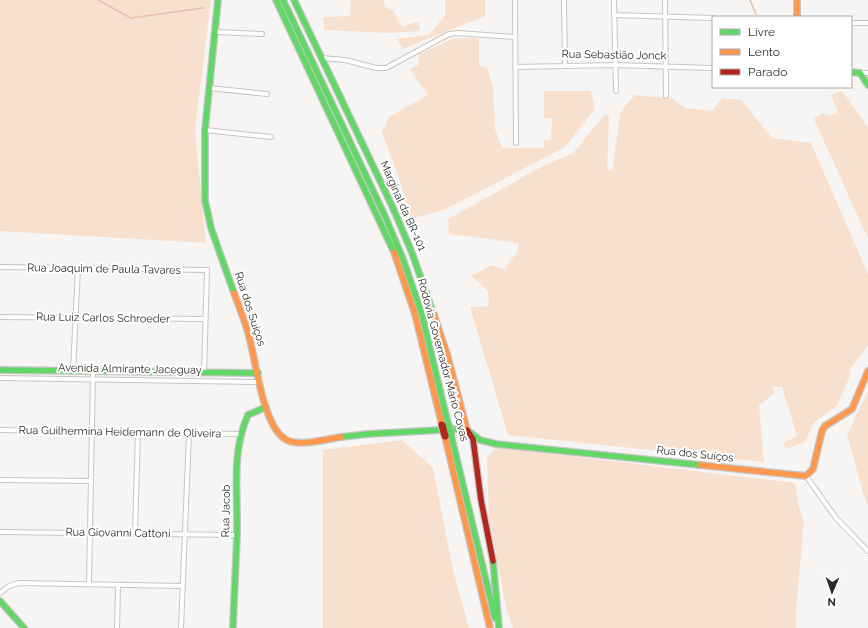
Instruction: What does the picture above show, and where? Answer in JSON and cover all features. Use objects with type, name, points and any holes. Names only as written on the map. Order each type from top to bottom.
[{"type":"main road","name":"Rua dos Suíços","points":[[218,0],[205,130],[205,200],[208,220],[246,324],[266,406],[277,432],[283,439],[292,442],[304,442],[368,434],[455,429],[467,430],[475,438],[486,442],[806,476]]},
{"type":"main road","name":"Rodovia Governador Mário Covas","points":[[276,0],[394,252],[415,314],[498,628]]},
{"type":"main road","name":"Rodovia Governador Mário Covas","points":[[283,0],[384,214],[401,254],[422,315],[445,424]]},
{"type":"main road","name":"Marginal da BR-101","points":[[294,0],[412,253],[447,354],[467,430],[473,439],[481,500],[496,578],[498,628]]},
{"type":"main road","points":[[797,0],[797,16]]},
{"type":"main road","points":[[852,72],[864,73],[868,85]]},
{"type":"main road","name":"Avenida Almirante Jaceguay","points":[[0,370],[258,373]]},
{"type":"main road","points":[[806,476],[813,469],[822,431],[826,426],[852,409],[868,370]]},
{"type":"main road","name":"Rua Jacob","points":[[233,628],[237,534],[237,464],[240,434],[248,415],[266,406]]},
{"type":"main road","name":"Rodovia Governador Mário Covas","points":[[448,435],[490,628]]},
{"type":"main road","points":[[474,449],[486,442]]},
{"type":"main road","points":[[0,601],[24,628]]},
{"type":"street","points":[[515,0],[516,143]]},
{"type":"street","points":[[564,0],[565,65]]},
{"type":"street","points":[[614,0],[616,91]]},
{"type":"street","points":[[665,0],[666,96]]},
{"type":"street","points":[[614,15],[712,18]]},
{"type":"street","points":[[852,23],[868,23]]},
{"type":"street","points":[[215,32],[262,34]]},
{"type":"street","points":[[322,58],[345,60],[381,69],[392,65],[449,34],[458,33],[515,37]]},
{"type":"street","name":"Rua Sebastião Jonck","points":[[515,67],[615,65],[712,68]]},
{"type":"street","points":[[209,88],[267,94]]},
{"type":"street","points":[[205,130],[271,137]]},
{"type":"street","name":"Rua Joaquim de Paula Tavares","points":[[0,267],[207,270],[206,319]]},
{"type":"street","points":[[74,371],[78,268]]},
{"type":"street","name":"Rua Luiz Carlos Schroeder","points":[[0,317],[206,319]]},
{"type":"street","points":[[204,373],[206,319]]},
{"type":"street","points":[[89,584],[93,372]]},
{"type":"street","name":"Avenida Almirante Jaceguay","points":[[0,378],[259,382]]},
{"type":"street","name":"Rua Guilhermina Heidemann de Oliveira","points":[[0,430],[240,434]]},
{"type":"street","points":[[135,534],[138,432]]},
{"type":"street","points":[[181,628],[189,433]]},
{"type":"street","points":[[806,476],[836,518],[868,551]]},
{"type":"street","points":[[0,480],[91,481]]},
{"type":"street","name":"Rua Giovanni Cattoni","points":[[0,532],[237,534]]},
{"type":"street","points":[[0,593],[16,583],[183,586]]},
{"type":"street","points":[[117,628],[118,585]]},
{"type":"shaded area","points":[[0,0],[211,0],[195,130],[206,243],[0,231]]},
{"type":"shaded area","points":[[351,0],[383,0],[385,7],[393,10],[402,27],[419,21],[420,31],[389,33],[324,30],[323,17],[350,16]]},
{"type":"shaded area","points":[[445,0],[485,0],[485,16],[403,49],[396,39],[429,35],[445,15]]},
{"type":"shaded area","points":[[455,38],[479,38],[479,66],[487,67],[493,88],[495,129],[502,148],[544,148],[544,140],[551,140],[552,119],[544,118],[544,91],[591,91],[595,109],[565,147],[446,209],[411,219],[397,173],[382,132],[389,117],[428,95],[410,69],[418,65],[419,54]]},
{"type":"shaded area","points":[[841,91],[868,128],[868,239],[814,119],[822,113],[830,116],[838,112],[831,95]]},
{"type":"shaded area","points":[[635,95],[673,99],[685,108],[712,111],[722,98],[741,100],[772,138],[811,143],[868,274],[868,345],[851,368],[849,378],[837,406],[814,422],[805,442],[786,449],[783,443],[797,436],[782,387],[772,387],[775,393],[759,405],[764,462],[508,435],[470,307],[489,306],[488,291],[471,276],[492,265],[504,269],[518,251],[519,243],[449,234],[448,219],[543,166],[573,153],[605,114],[609,116],[607,170],[612,171],[621,111]]},
{"type":"shaded area","points":[[868,391],[868,504],[866,503],[847,435]]},
{"type":"shaded area","points":[[402,440],[433,468],[453,570],[469,628],[323,628],[323,450]]},
{"type":"shaded area","points":[[496,447],[795,483],[799,507],[804,521],[796,628],[513,628],[506,608],[489,518],[487,458]]},
{"type":"waterway","points":[[98,0],[131,18],[203,8]]},
{"type":"waterway","points":[[750,0],[756,14]]},
{"type":"traffic: fast","points":[[218,0],[205,130],[205,200],[211,228],[234,293]]},
{"type":"traffic: fast","points":[[276,0],[394,252]]},
{"type":"traffic: fast","points":[[283,0],[384,214],[403,259],[422,315],[448,424]]},
{"type":"traffic: fast","points":[[294,0],[393,208],[412,253],[434,315]]},
{"type":"traffic: fast","points":[[852,72],[860,73],[868,85]]},
{"type":"traffic: fast","points":[[0,370],[258,373]]},
{"type":"traffic: fast","points":[[233,628],[237,533],[236,473],[239,443],[248,415],[266,407]]},
{"type":"traffic: fast","points":[[448,424],[451,435]]},
{"type":"traffic: fast","points":[[341,437],[458,429],[467,430],[480,440],[496,444],[700,465]]},
{"type":"traffic: fast","points":[[451,435],[495,618]]},
{"type":"traffic: fast","points":[[493,561],[499,628]]},
{"type":"traffic: fast","points":[[0,601],[24,628]]},
{"type":"traffic: slow","points":[[797,0],[797,16]]},
{"type":"traffic: slow","points":[[394,252],[415,314],[442,425]]},
{"type":"traffic: slow","points":[[234,293],[249,336],[267,410],[280,435],[289,441],[301,443],[341,437]]},
{"type":"traffic: slow","points":[[434,315],[447,354],[467,430]]},
{"type":"traffic: slow","points":[[700,465],[806,476],[813,469],[822,431],[825,426],[852,409],[868,371]]},
{"type":"traffic: slow","points":[[445,436],[490,628]]},
{"type":"traffic: jam","points":[[442,425],[445,436]]},
{"type":"traffic: jam","points":[[467,430],[473,439],[481,500],[493,561]]}]
